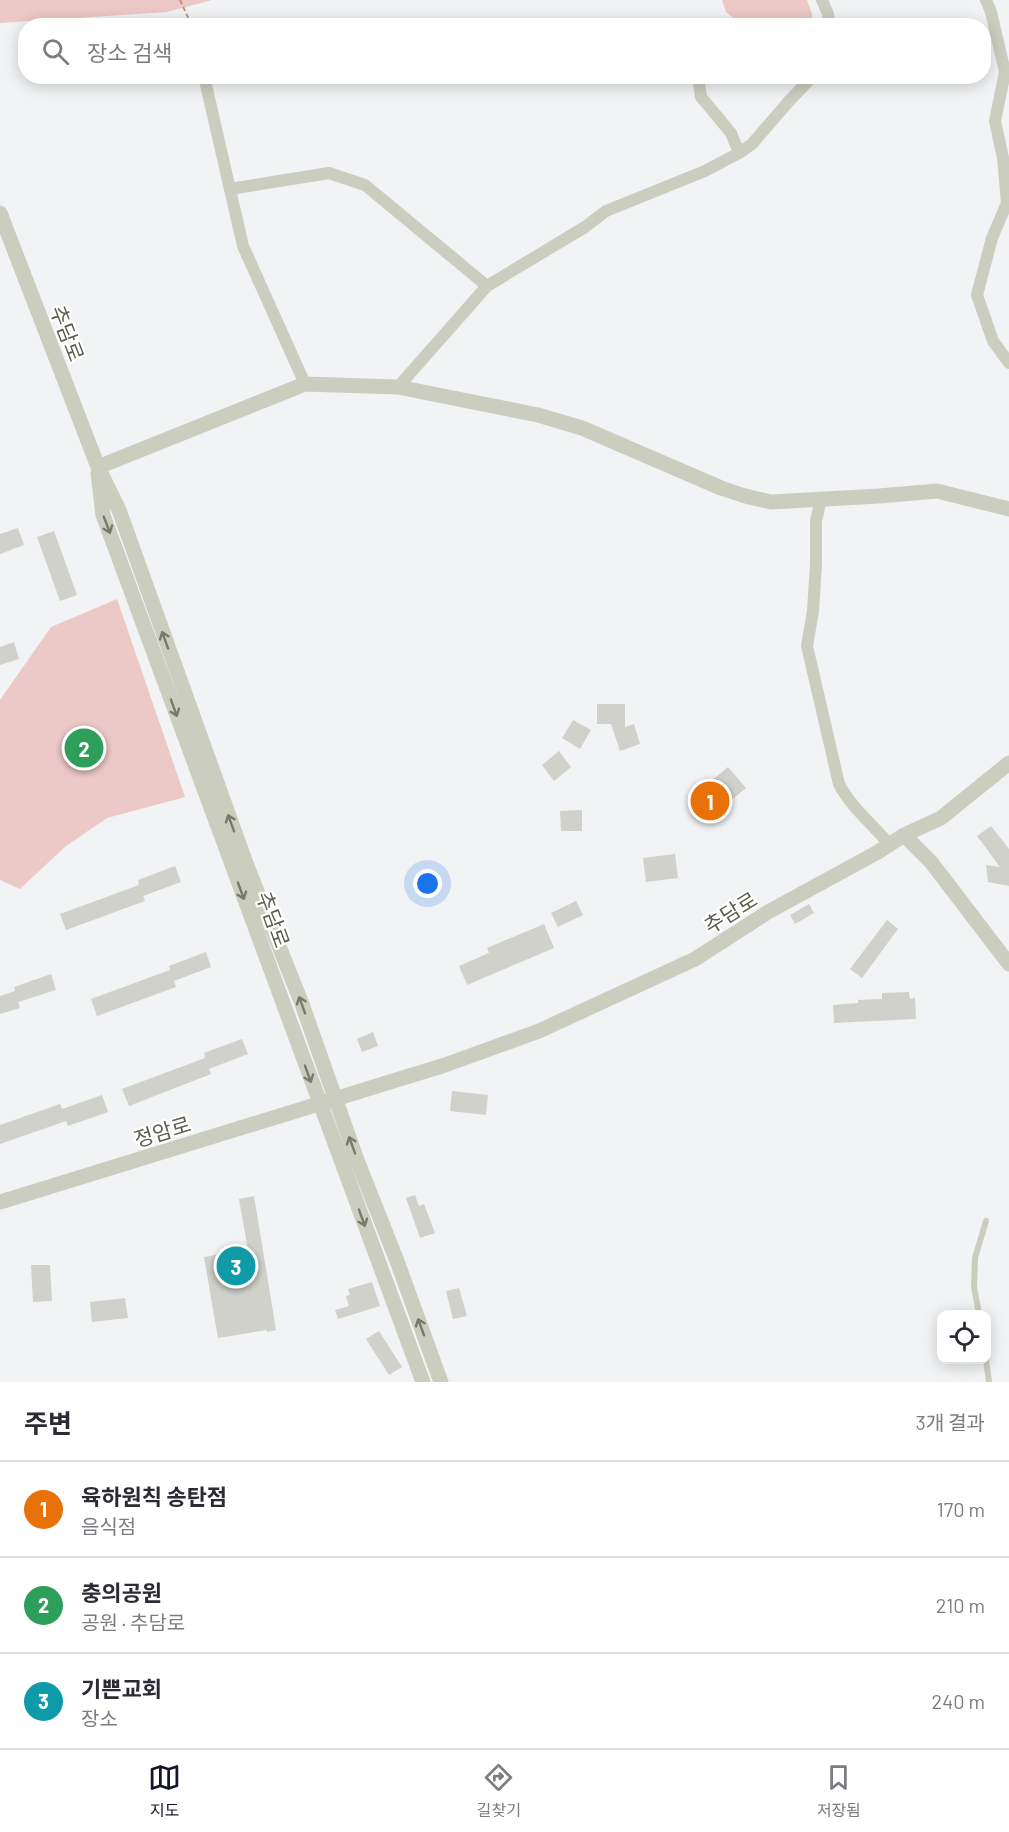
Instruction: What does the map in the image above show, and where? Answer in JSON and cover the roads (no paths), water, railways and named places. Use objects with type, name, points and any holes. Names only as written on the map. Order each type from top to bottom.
[{"type":"street","points":[[822,0],[828,18]]},
{"type":"street","points":[[986,0],[1005,72],[995,121],[1003,158],[1007,203],[993,238],[977,295],[993,341],[1009,363]]},
{"type":"street","points":[[206,84],[243,246],[305,384]]},
{"type":"street","points":[[699,84],[701,97],[731,133],[739,153]]},
{"type":"street","points":[[398,387],[487,286],[585,227],[606,211],[705,171],[739,153],[752,144],[805,84]]},
{"type":"street","points":[[230,189],[329,173],[365,185],[487,286]]},
{"type":"street","name":"추담로","points":[[0,213],[6,246],[98,467],[119,510],[231,822],[302,1004],[441,1382]]},
{"type":"street","points":[[98,467],[305,384],[398,387],[538,415],[582,428],[745,496],[771,502],[937,491],[1009,509]]},
{"type":"street","name":"추담로","points":[[98,467],[103,515],[423,1382]]},
{"type":"street","points":[[821,499],[816,521],[815,576],[807,646],[839,784],[846,798],[889,844]]},
{"type":"street","name":"추담로","points":[[336,1100],[445,1065],[539,1031],[695,959],[768,912],[904,835],[941,818],[1009,763]]},
{"type":"street","points":[[904,835],[931,862],[1009,964]]},
{"type":"street","name":"정암로","points":[[0,1202],[336,1100]]},
{"type":"lane","points":[[978,1310],[974,1287],[975,1258],[986,1221]]},
{"type":"lane","points":[[987,1364],[989,1382]]},
{"type":"place","name":"충의공원","points":[[84,748]]},
{"type":"place","name":"육하원칙 송탄점","points":[[710,801]]},
{"type":"place","name":"기쁜교회","points":[[236,1266]]}]
